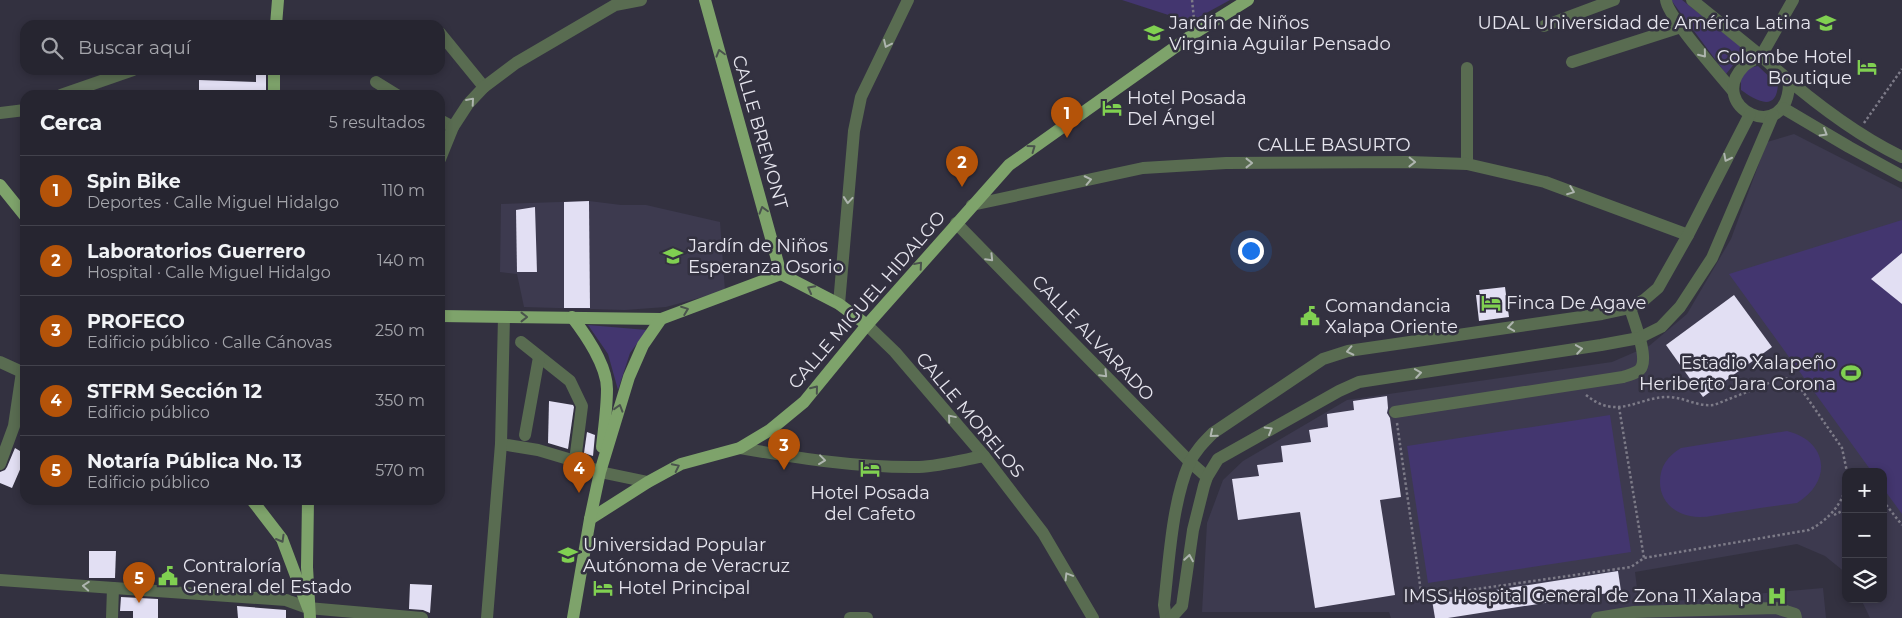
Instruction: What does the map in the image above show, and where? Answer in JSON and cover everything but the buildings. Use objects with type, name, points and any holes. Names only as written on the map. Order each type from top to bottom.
[{"type":"main road","points":[[276,20],[278,0]]},
{"type":"main road","name":"CALLE BREMONT","points":[[705,0],[781,274]]},
{"type":"main road","name":"CALLE MIGUEL HIDALGO","points":[[590,519],[648,482],[681,464],[740,448],[770,430],[804,402],[866,325],[1009,164],[1195,33],[1248,0]]},
{"type":"main road","points":[[274,75],[274,90]]},
{"type":"main road","points":[[0,185],[20,210]]},
{"type":"main road","points":[[445,316],[661,319],[781,274]]},
{"type":"main road","name":"CALLE MORELOS","points":[[781,274],[839,304],[866,325]]},
{"type":"main road","points":[[572,317],[585,335],[599,361],[607,387],[600,472]]},
{"type":"main road","points":[[573,618],[600,472],[629,378],[643,345],[661,319]]},
{"type":"main road","points":[[256,505],[282,539],[309,613]]},
{"type":"main road","points":[[308,505],[309,613]]},
{"type":"street","points":[[445,146],[453,126],[468,104],[484,88],[516,63],[614,2],[641,0]]},
{"type":"street","points":[[839,304],[854,131],[862,97],[908,0]]},
{"type":"street","points":[[1544,26],[1614,0]]},
{"type":"street","points":[[1666,0],[1666,5],[1681,27],[1733,91],[1738,105],[1750,114],[1761,117],[1778,111],[1902,176]]},
{"type":"street","points":[[1692,0],[1761,56],[1789,82],[1857,132],[1902,157]]},
{"type":"street","points":[[1733,91],[1736,76],[1746,65],[1761,56],[1793,0]]},
{"type":"street","points":[[1572,62],[1681,27]]},
{"type":"street","points":[[445,39],[484,88]]},
{"type":"street","points":[[1467,68],[1467,164]]},
{"type":"street","points":[[76,90],[119,75]]},
{"type":"street","points":[[376,82],[389,90]]},
{"type":"street","points":[[1171,618],[1182,606],[1193,530],[1207,477],[1218,459],[1339,390],[1359,382],[1601,345],[1639,338],[1661,327],[1680,307],[1712,258],[1778,111],[1789,96],[1789,82]]},
{"type":"street","points":[[0,113],[20,111]]},
{"type":"street","points":[[1166,618],[1164,605],[1174,527],[1184,478],[1190,462],[1200,446],[1213,433],[1323,358],[1348,351],[1630,308],[1644,300],[1658,288],[1688,235],[1750,114]]},
{"type":"street","points":[[445,122],[453,126]]},
{"type":"street","points":[[1849,147],[1857,132]]},
{"type":"street","name":"CALLE BASURTO","points":[[972,205],[1143,168],[1226,163],[1409,162],[1467,164],[1546,182],[1688,235]]},
{"type":"street","name":"CALLE ALVARADO","points":[[956,223],[1190,462],[1207,477]]},
{"type":"street","points":[[1395,412],[1622,377],[1638,372],[1642,366],[1643,355],[1630,308]]},
{"type":"street","points":[[487,618],[501,444],[504,317]]},
{"type":"street","name":"CALLE MORELOS","points":[[866,325],[894,352],[984,456],[1042,533],[1093,618]]},
{"type":"street","points":[[521,342],[570,381],[582,406],[575,460]]},
{"type":"street","points":[[525,435],[539,357]]},
{"type":"street","points":[[0,362],[20,370]]},
{"type":"street","points":[[0,464],[14,426],[20,393]]},
{"type":"street","points":[[501,444],[538,450],[575,460],[600,472],[648,482]]},
{"type":"street","points":[[740,448],[872,466],[921,466],[984,456]]},
{"type":"street","points":[[0,580],[286,600],[309,613],[422,618]]},
{"type":"street","points":[[112,618],[113,588]]},
{"type":"street","points":[[1597,618],[1634,612],[1776,608],[1795,614],[1796,618]]},
{"type":"street","points":[[850,618],[867,618]]},
{"type":"path","points":[[1192,0],[1195,33]]},
{"type":"path","points":[[1857,132],[1902,69]]},
{"type":"path","points":[[1574,384],[1593,401],[1611,407],[1666,397],[1699,405],[1714,405],[1774,379],[1789,379],[1799,386],[1842,448],[1846,468]]},
{"type":"path","points":[[1619,407],[1644,558]]},
{"type":"path","points":[[1395,412],[1422,594],[1431,596],[1631,567],[1644,558],[1809,530],[1825,520],[1840,502],[1842,496]]},
{"type":"path","points":[[1887,507],[1902,524]]},
{"type":"path","points":[[1834,516],[1842,511]]},
{"type":"shaded area","points":[[1122,0],[1230,0],[1190,22]]},
{"type":"shaded area","points":[[1671,0],[1682,0],[1750,53],[1735,63],[1726,74]]},
{"type":"shaded area","points":[[1758,66],[1778,85],[1776,94],[1769,102],[1758,100],[1741,90],[1741,77],[1749,68]]},
{"type":"shaded area","points":[[1794,134],[1902,189],[1902,618],[1870,618],[1863,603],[1887,603],[1887,468],[1842,468],[1842,570],[1825,556],[1797,544],[1635,572],[1639,604],[1823,588],[1826,618],[1391,618],[1389,612],[1202,612],[1207,523],[1223,480],[1243,461],[1347,400],[1612,362],[1649,346],[1687,314],[1731,239],[1767,142]]},
{"type":"shaded area","points":[[589,201],[621,205],[646,205],[720,222],[725,291],[666,307],[625,310],[524,307],[517,274],[500,272],[501,204]]},
{"type":"shaded area","name":"Estadio Xalapeño Heriberto Jara Corona","points":[[1902,220],[1902,514],[1887,493],[1887,468],[1869,468],[1729,274]]},
{"type":"shaded area","points":[[588,325],[647,330],[630,353],[618,390],[608,354]]},
{"type":"shaded area","points":[[1610,415],[1631,552],[1428,583],[1407,446]]},
{"type":"shaded area","points":[[1787,431],[1801,436],[1811,443],[1818,452],[1821,463],[1816,484],[1809,494],[1797,503],[1699,517],[1678,512],[1665,500],[1660,482],[1661,471],[1672,454],[1681,448]]},
{"type":"place","name":"UDAL Universidad de América Latina","points":[[1826,23]]},
{"type":"place","name":"Jardín de Niños Virginia Aguilar Pensado","points":[[1154,33]]},
{"type":"place","name":"Colombe Hotel Boutique","points":[[1867,67]]},
{"type":"place","name":"Hotel Posada Del Ángel","points":[[1112,108]]},
{"type":"place","name":"Spin Bike","points":[[1067,138]]},
{"type":"place","name":"Laboratorios Guerrero","points":[[962,187]]},
{"type":"place","name":"Jardín de Niños Esperanza Osorio","points":[[673,256]]},
{"type":"place","name":"Finca De Agave","points":[[1491,303]]},
{"type":"place","name":"Comandancia Xalapa Oriente","points":[[1310,316]]},
{"type":"place","name":"Estadio Xalapeño Heriberto Jara Corona","points":[[1851,373]]},
{"type":"place","name":"Hotel Posada del Cafeto","points":[[870,469]]},
{"type":"place","name":"PROFECO","points":[[784,470]]},
{"type":"place","name":"STFRM Sección 12","points":[[579,493]]},
{"type":"place","name":"Universidad Popular Autónoma de Veracruz","points":[[568,555]]},
{"type":"place","name":"Contraloría General del Estado","points":[[168,576]]},
{"type":"place","name":"Hotel Principal","points":[[603,588]]},
{"type":"place","name":"IMSS Hospital General de Zona 11 Xalapa","points":[[1777,596]]},
{"type":"place","name":"Notaría Pública No. 13","points":[[139,603]]}]
